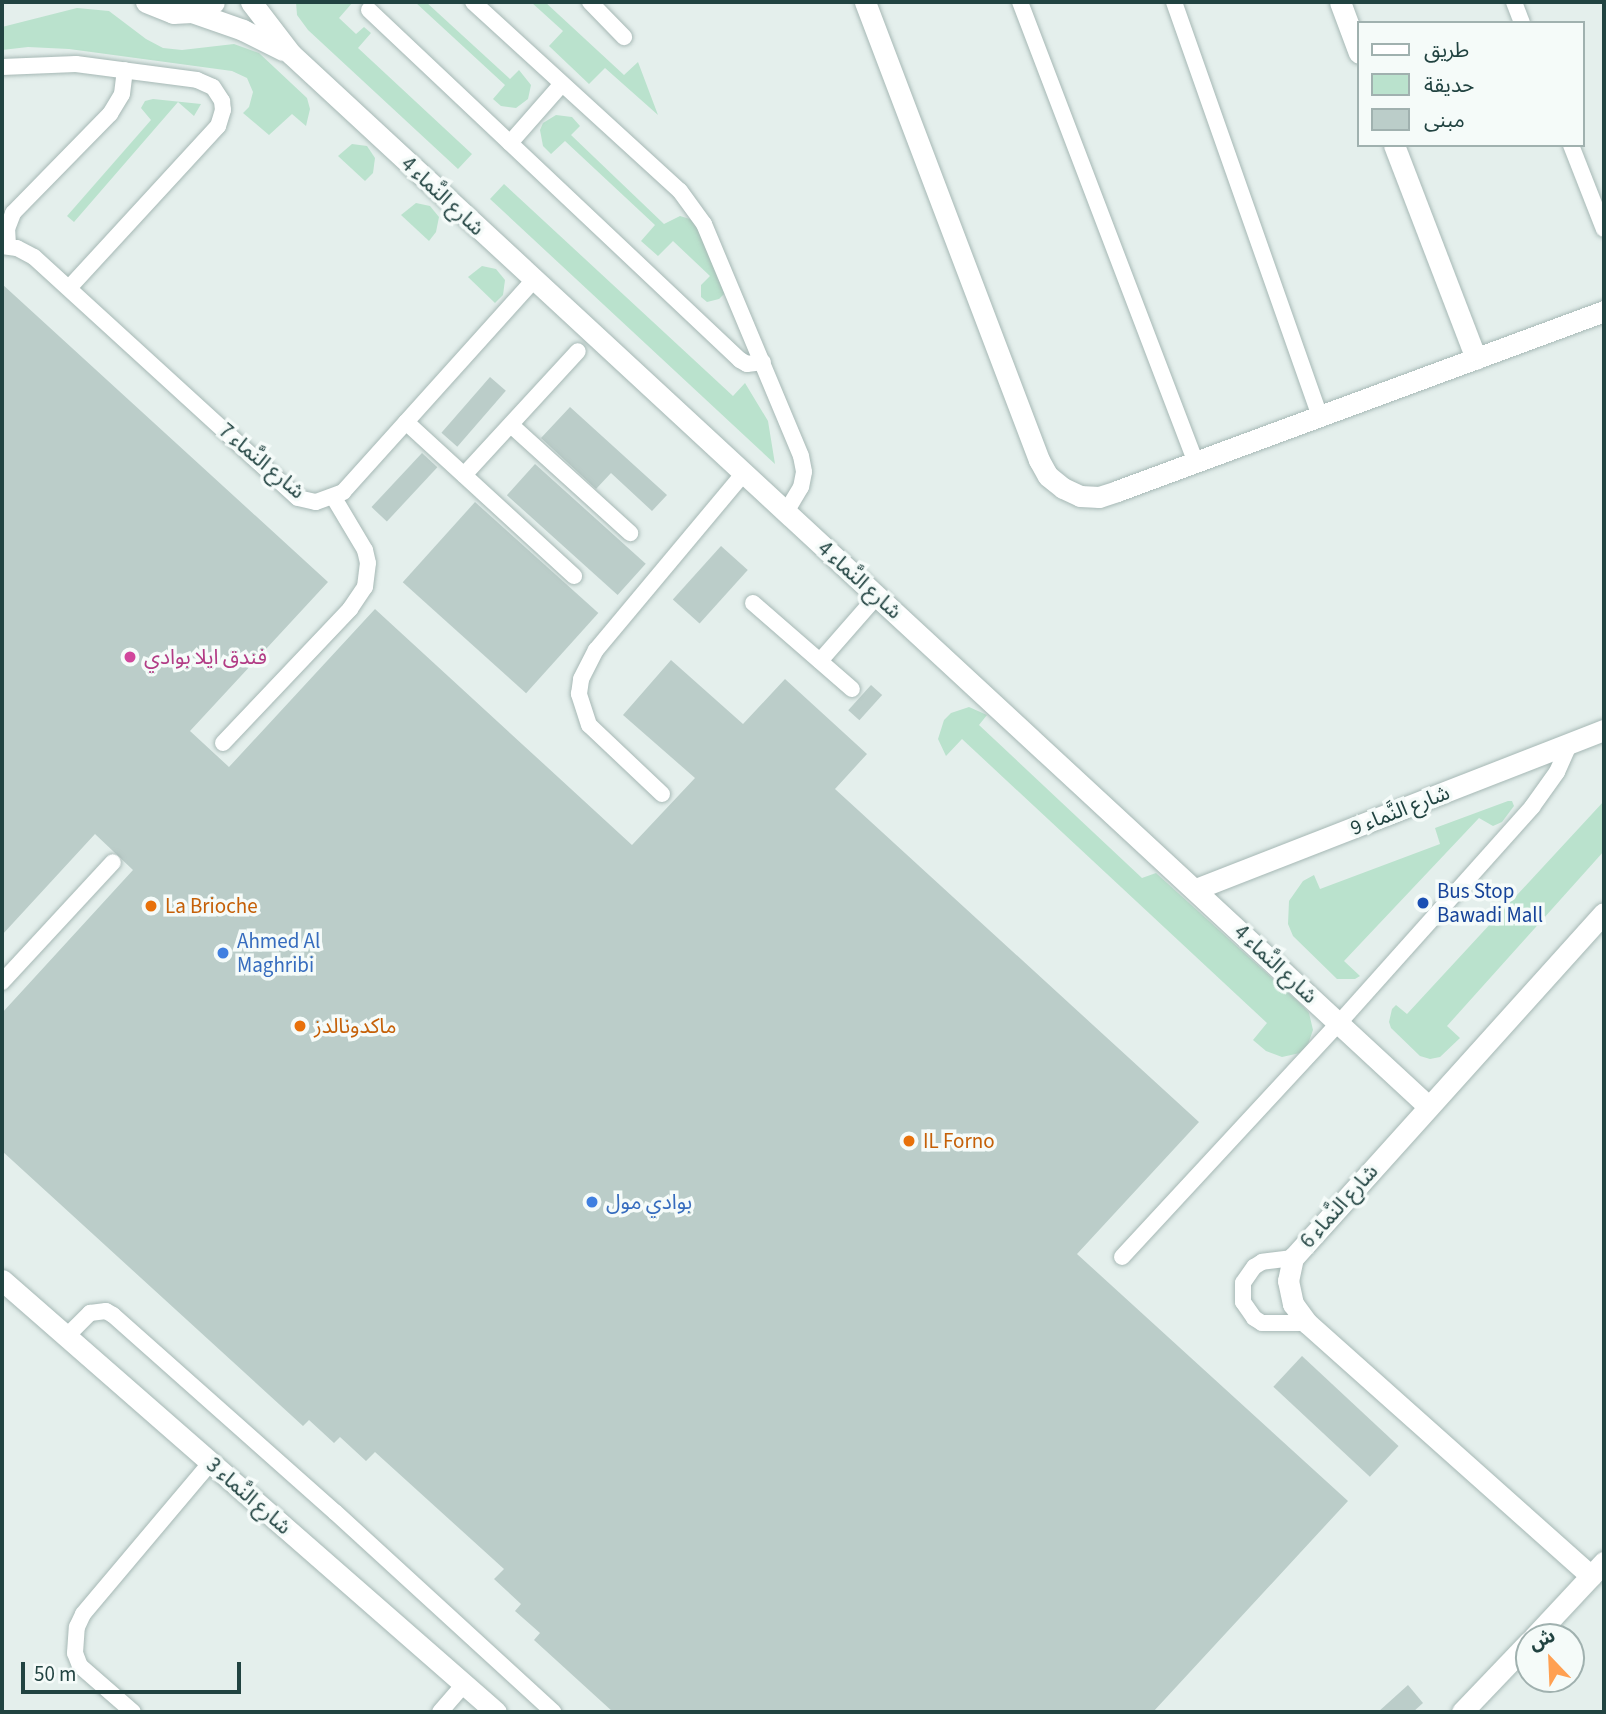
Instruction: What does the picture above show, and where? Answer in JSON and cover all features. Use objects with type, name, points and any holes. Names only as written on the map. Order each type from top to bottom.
[{"type":"street","name":"شارع النَّماء 4","points":[[146,2],[173,13],[192,12],[243,30],[291,54]]},
{"type":"street","points":[[192,12],[214,2]]},
{"type":"street","name":"شارع النَّماء 4","points":[[251,2],[291,54],[1428,1106]]},
{"type":"street","points":[[865,2],[1039,460],[1048,476],[1063,488],[1080,496],[1099,497],[1604,311]]},
{"type":"street","points":[[1340,2],[1358,50]]},
{"type":"street","points":[[1395,147],[1476,359]]},
{"type":"street","name":"شارع النَّماء 9","points":[[1196,889],[1604,730]]},
{"type":"street","name":"شارع النَّماء 6","points":[[1598,1569],[1307,1323],[1299,1314],[1289,1293],[1288,1281],[1293,1258],[1604,913]]},
{"type":"street","name":"شارع النَّماء 3","points":[[2,1280],[496,1712]]},
{"type":"street","points":[[1547,1623],[1598,1569]]},
{"type":"street","points":[[1462,1712],[1515,1657]]},
{"type":"lane","points":[[473,2],[689,202],[711,236],[802,456],[804,472],[801,487],[786,512]]},
{"type":"lane","points":[[590,2],[624,37]]},
{"type":"lane","points":[[1020,2],[1196,462]]},
{"type":"lane","points":[[1174,2],[1320,416]]},
{"type":"lane","points":[[1514,2],[1521,21]]},
{"type":"lane","points":[[369,10],[740,360],[747,364],[763,362]]},
{"type":"lane","points":[[2,67],[52,64],[125,70],[205,82],[219,94],[222,118],[69,288]]},
{"type":"lane","points":[[5,246],[13,213],[110,114],[121,94],[125,70]]},
{"type":"lane","points":[[510,143],[561,85]]},
{"type":"lane","points":[[1572,147],[1604,229]]},
{"type":"lane","name":"شارع النَّماء 7","points":[[5,246],[27,251],[298,498],[316,502],[334,498],[534,280]]},
{"type":"lane","points":[[464,475],[578,351]]},
{"type":"lane","points":[[406,422],[574,576]]},
{"type":"lane","points":[[511,425],[630,533]]},
{"type":"lane","points":[[662,794],[589,724],[579,694],[581,679],[596,650],[743,474]]},
{"type":"lane","points":[[223,743],[350,608],[365,587],[368,563],[365,550],[334,498]]},
{"type":"lane","points":[[820,661],[877,596]]},
{"type":"lane","points":[[753,603],[852,689]]},
{"type":"lane","points":[[1122,1257],[1339,1023],[1532,807],[1557,772],[1570,743]]},
{"type":"lane","points":[[2,982],[113,863]]},
{"type":"lane","points":[[1293,1258],[1262,1262],[1254,1267],[1243,1283],[1243,1302],[1254,1318],[1262,1323],[1307,1323]]},
{"type":"lane","points":[[67,1336],[90,1313],[106,1311],[113,1315],[335,1511],[554,1712]]},
{"type":"lane","points":[[132,1712],[80,1666],[75,1653],[76,1627],[83,1614],[211,1462]]},
{"type":"lane","points":[[440,1712],[464,1684]]},
{"type":"green space","points":[[296,2],[353,2],[339,18],[356,34],[364,27],[371,33],[358,48],[472,154],[458,169],[308,30],[297,15]]},
{"type":"green space","points":[[415,2],[426,2],[510,79],[519,70],[531,85],[528,99],[516,108],[501,106],[493,99],[505,85]]},
{"type":"green space","points":[[531,2],[545,2],[624,75],[638,62],[658,115],[605,68],[589,84],[549,46],[563,31]]},
{"type":"green space","points":[[77,8],[109,11],[146,39],[163,48],[182,50],[234,44],[259,53],[307,98],[310,109],[306,126],[292,114],[269,135],[243,113],[249,107],[253,92],[247,78],[232,71],[69,49],[28,47],[2,50],[2,27]]},
{"type":"green space","points":[[153,99],[201,104],[194,116],[178,102],[74,222],[67,216],[151,120],[141,108],[145,101]]},
{"type":"green space","points":[[556,115],[572,117],[580,126],[571,135],[664,224],[680,216],[693,220],[728,290],[719,299],[707,302],[701,297],[701,285],[710,276],[673,241],[658,256],[641,241],[655,225],[565,141],[551,154],[543,146],[540,130],[543,123]]},
{"type":"green space","points":[[352,144],[367,146],[375,158],[373,173],[365,181],[338,156]]},
{"type":"green space","points":[[504,184],[733,396],[745,383],[768,421],[775,464],[490,199]]},
{"type":"green space","points":[[416,203],[430,206],[439,217],[436,232],[429,241],[401,215]]},
{"type":"green space","points":[[482,266],[496,269],[505,280],[503,295],[495,303],[468,277]]},
{"type":"green space","points":[[969,707],[987,715],[979,725],[1142,878],[1156,873],[1303,1006],[1309,1013],[1313,1030],[1307,1047],[1300,1053],[1282,1057],[1266,1051],[1253,1040],[1267,1023],[962,739],[946,756],[938,739],[944,720],[951,713]]},
{"type":"green space","points":[[1512,801],[1514,806],[1502,822],[1493,826],[1479,818],[1344,961],[1360,976],[1355,979],[1337,979],[1293,936],[1288,924],[1289,901],[1303,881],[1314,875],[1320,889],[1440,844],[1435,828]]},
{"type":"green space","points":[[1604,801],[1604,851],[1447,1026],[1460,1038],[1440,1057],[1430,1059],[1420,1056],[1391,1028],[1389,1022],[1392,1009],[1396,1005],[1407,1014]]},
{"type":"building","name":"بوادي مول","points":[[2,284],[328,582],[190,731],[229,767],[375,609],[632,845],[695,778],[623,715],[671,660],[743,724],[785,679],[867,754],[835,789],[1199,1122],[1077,1254],[1348,1501],[1153,1712],[613,1712],[534,1640],[540,1633],[515,1611],[521,1604],[494,1579],[504,1569],[375,1452],[366,1461],[340,1437],[334,1443],[309,1420],[303,1426],[2,1151],[2,1013],[133,870],[95,834],[2,935]]},
{"type":"building","points":[[490,377],[506,391],[457,447],[441,433]]},
{"type":"building","points":[[570,407],[667,495],[652,511],[611,473],[596,489],[541,438]]},
{"type":"building","points":[[422,453],[437,467],[387,521],[372,507]]},
{"type":"building","points":[[535,464],[646,564],[618,595],[507,495]]},
{"type":"building","points":[[475,502],[598,613],[526,693],[403,582]]},
{"type":"building","points":[[721,546],[748,570],[700,624],[673,600]]},
{"type":"building","points":[[871,685],[882,695],[859,720],[848,710]]},
{"type":"building","points":[[1302,1356],[1399,1446],[1370,1477],[1273,1387]]},
{"type":"building","points":[[1408,1685],[1423,1703],[1413,1712],[1378,1712]]},
{"type":"place","name":"فندق ايلا بوادي","points":[[130,657]]},
{"type":"place","name":"Bus Stop Bawadi Mall","points":[[1423,903]]},
{"type":"place","name":"La Brioche","points":[[151,906]]},
{"type":"place","name":"Ahmed Al Maghribi","points":[[223,953]]},
{"type":"place","name":"ماكدونالدز","points":[[300,1026]]},
{"type":"place","name":"IL Forno","points":[[909,1141]]},
{"type":"place","name":"بوادي مول","points":[[592,1202]]}]
